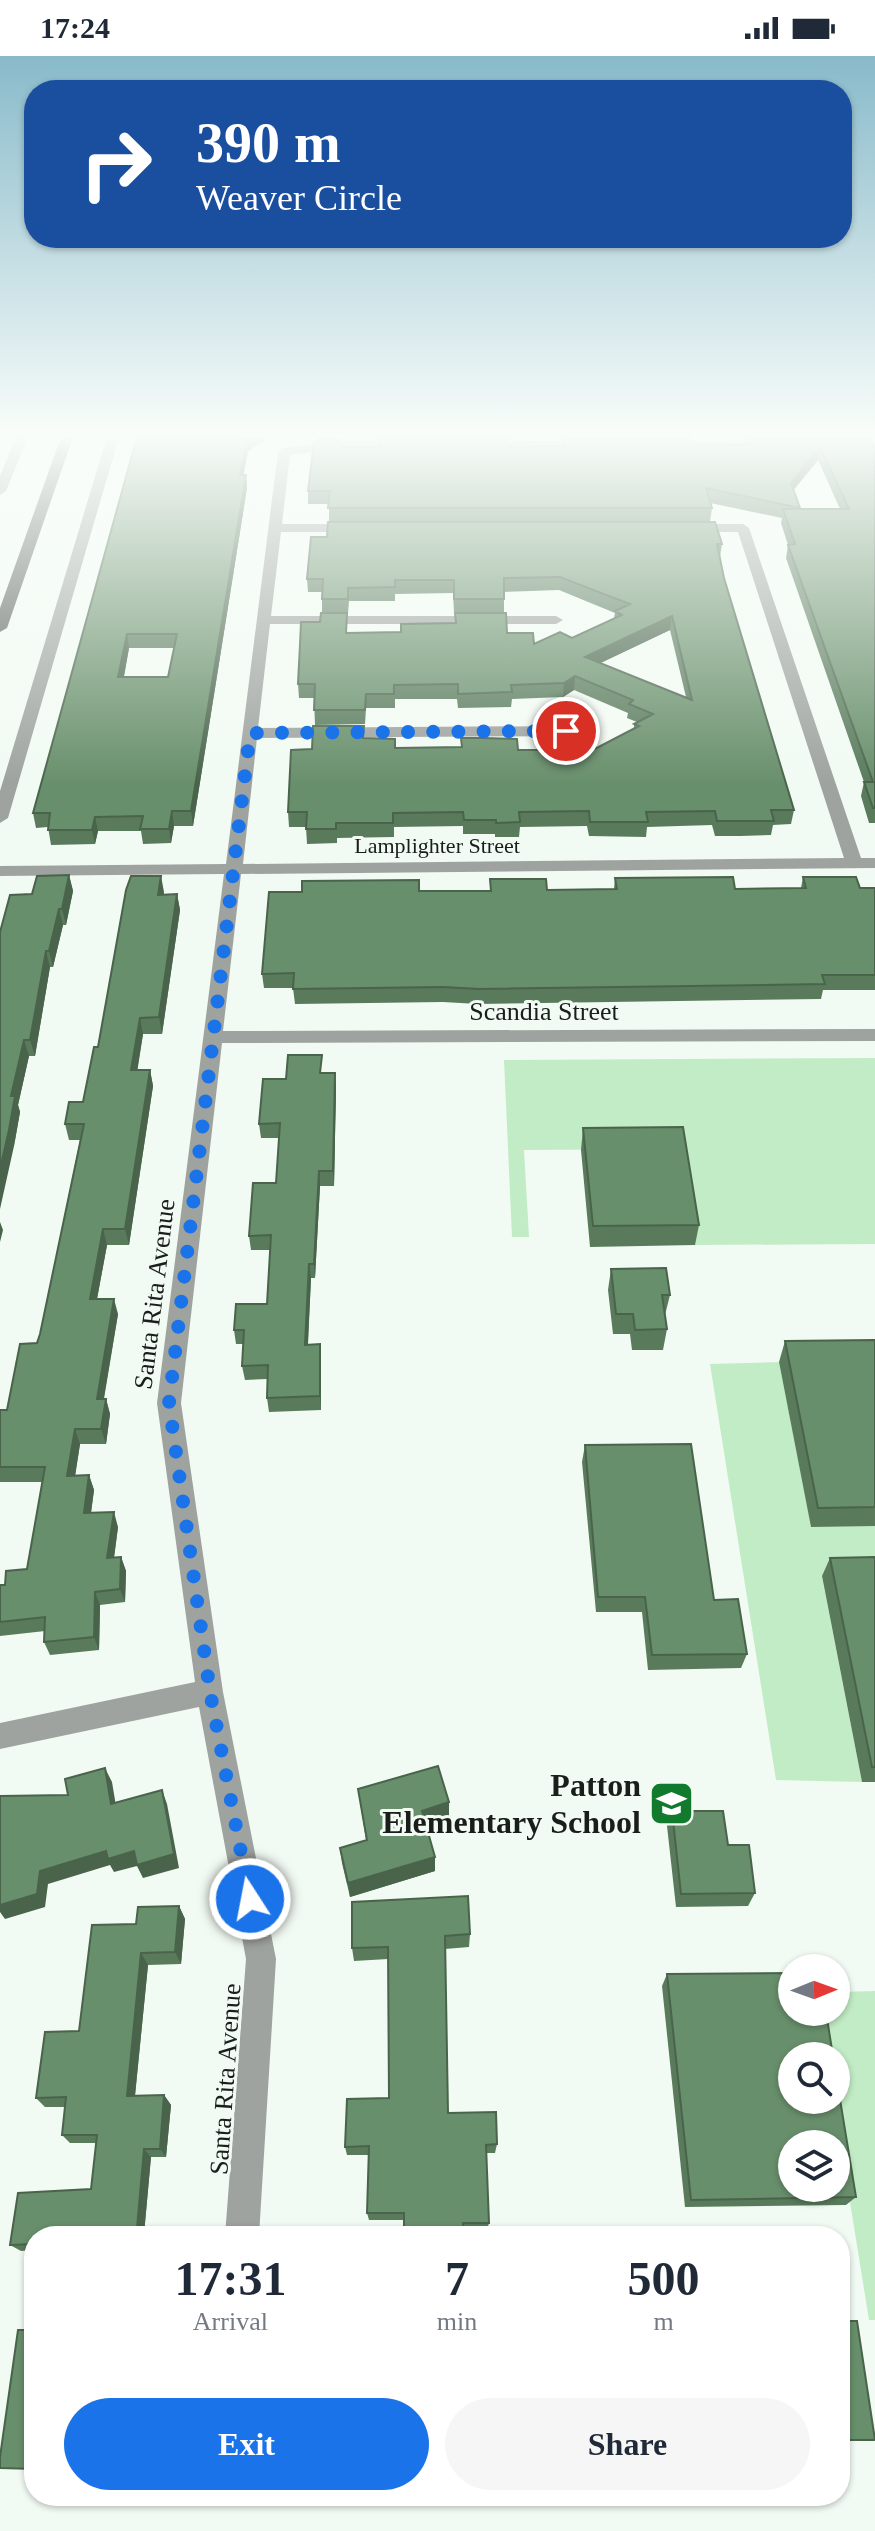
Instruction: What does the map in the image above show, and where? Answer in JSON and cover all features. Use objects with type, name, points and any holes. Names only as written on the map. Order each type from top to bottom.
[{"type":"main road","points":[[0,628],[26,552]]},
{"type":"street","points":[[0,818],[79,552]]},
{"type":"street","name":"Santa Rita Avenue","points":[[243,2226],[261,1959],[210,1692],[169,1403],[272,552]]},
{"type":"street","points":[[751,552],[854,863]]},
{"type":"street","points":[[264,620],[556,620]]},
{"type":"street","points":[[250,733],[566,731]]},
{"type":"street","name":"Lamplighter Street","points":[[0,871],[875,863]]},
{"type":"street","name":"Scandia Street","points":[[213,1037],[875,1035]]},
{"type":"street","points":[[0,1736],[210,1692]]},
{"type":"green space","points":[[875,1058],[875,1244],[695,1245],[679,1149],[524,1150],[529,1237],[512,1237],[504,1060]]},
{"type":"green space","points":[[779,1362],[811,1526],[875,1526],[875,1575],[822,1577],[862,1782],[776,1780],[710,1364]]},
{"type":"green space","points":[[875,1991],[875,2320],[869,2320],[850,2202],[850,2130],[834,2130],[831,2114],[850,2114],[850,2042],[820,2042],[817,2026],[850,2026],[850,1992]]},
{"type":"building","points":[[105,552],[233,552],[191,811],[172,811],[169,829],[140,829],[143,816],[95,817],[92,830],[48,830],[50,813],[33,813]],"holes":[[[127,634],[177,634],[168,677],[118,677]]]},
{"type":"building","points":[[310,552],[719,552],[794,810],[771,810],[774,821],[717,821],[715,811],[646,812],[648,822],[590,822],[589,811],[519,812],[520,822],[496,823],[496,820],[464,820],[463,812],[393,813],[393,823],[336,823],[336,829],[306,829],[307,812],[288,812],[291,750],[312,749],[313,726],[364,726],[363,738],[395,739],[395,748],[462,747],[461,738],[483,738],[517,739],[518,750],[569,750],[575,746],[587,753],[639,726],[634,724],[653,714],[629,704],[633,700],[575,676],[564,683],[511,685],[512,692],[458,694],[458,684],[394,685],[394,694],[366,694],[365,710],[314,710],[315,684],[298,684],[301,622],[320,622],[321,613],[347,613],[346,633],[401,632],[401,624],[456,623],[455,613],[506,613],[507,633],[533,633],[534,644],[560,632],[572,638],[622,615],[615,611],[630,604],[560,577],[504,578],[504,599],[454,599],[454,580],[395,580],[395,587],[348,588],[348,599],[322,599],[323,579],[307,579]],"holes":[[[672,616],[692,700],[585,657]]]},
{"type":"building","points":[[791,552],[875,552],[875,808],[864,782],[873,782]]},
{"type":"building","points":[[69,875],[62,909],[59,909],[49,951],[46,951],[30,1040],[24,1040],[11,1096],[15,1096],[0,1169],[0,932],[10,895],[32,894],[37,876]]},
{"type":"building","points":[[131,876],[161,876],[158,895],[177,894],[159,1017],[140,1018],[131,1070],[150,1070],[125,1229],[103,1229],[90,1299],[114,1299],[97,1399],[106,1399],[101,1429],[75,1429],[67,1476],[89,1475],[84,1513],[114,1512],[107,1558],[121,1557],[120,1589],[95,1592],[94,1637],[44,1642],[45,1617],[0,1622],[0,1585],[5,1585],[6,1571],[27,1569],[45,1467],[0,1467],[0,1410],[7,1410],[20,1344],[37,1343],[40,1334],[84,1124],[65,1124],[69,1102],[83,1102],[94,1047],[98,1047]]},
{"type":"building","points":[[733,877],[735,889],[806,888],[803,877],[856,877],[860,888],[875,888],[875,975],[822,975],[825,984],[293,989],[294,973],[262,974],[269,892],[302,892],[302,881],[419,880],[419,891],[491,891],[490,879],[546,879],[547,890],[617,889],[615,878]]},
{"type":"building","points":[[288,1055],[322,1055],[320,1073],[335,1073],[333,1171],[319,1171],[314,1264],[309,1264],[305,1345],[320,1344],[320,1396],[267,1398],[268,1365],[242,1366],[244,1330],[234,1330],[236,1304],[267,1304],[271,1235],[249,1236],[253,1183],[276,1183],[280,1123],[259,1124],[263,1079],[286,1079]]},
{"type":"building","points":[[683,1127],[699,1225],[593,1226],[583,1128]]},
{"type":"building","points":[[666,1268],[670,1295],[662,1295],[667,1329],[635,1330],[633,1314],[616,1314],[611,1269]]},
{"type":"building","points":[[875,1340],[875,1507],[818,1508],[785,1341]]},
{"type":"building","points":[[691,1444],[714,1600],[738,1599],[747,1654],[652,1655],[645,1597],[598,1597],[585,1445]]},
{"type":"building","points":[[875,1557],[875,1767],[872,1767],[830,1558]]},
{"type":"building","points":[[438,1766],[449,1802],[422,1811],[435,1857],[348,1883],[340,1848],[367,1840],[358,1789]]},
{"type":"building","points":[[105,1768],[111,1804],[162,1790],[174,1854],[137,1865],[134,1851],[108,1859],[106,1851],[40,1871],[37,1894],[0,1905],[0,1796],[68,1795],[65,1779]]},
{"type":"building","points":[[672,1811],[723,1811],[728,1845],[749,1845],[755,1893],[681,1894]]},
{"type":"building","points":[[468,1896],[470,1934],[445,1936],[448,2113],[496,2112],[497,2144],[486,2145],[489,2223],[404,2226],[404,2213],[367,2213],[369,2146],[345,2147],[347,2099],[389,2098],[388,1947],[352,1948],[352,1902]]},
{"type":"building","points":[[179,1906],[175,1952],[141,1953],[127,2096],[164,2095],[160,2149],[144,2149],[137,2226],[24,2226],[24,2244],[10,2245],[18,2193],[91,2189],[97,2135],[62,2135],[66,2097],[36,2098],[45,2032],[79,2031],[92,1925],[136,1924],[138,1907]]},
{"type":"building","points":[[778,1973],[778,2026],[828,2026],[831,2042],[778,2042],[778,2114],[842,2114],[845,2130],[778,2130],[778,2198],[691,2200],[667,1974]]},
{"type":"building","points":[[850,2160],[856,2197],[850,2197]]},
{"type":"building","points":[[850,2321],[857,2321],[875,2440],[850,2440]]},
{"type":"building","points":[[18,2330],[24,2330],[24,2469],[0,2468],[0,2457]]},
{"type":"place","name":"Patton Elementary School","points":[[672,1803]]},
{"type":"route","points":[[250,1899],[210,1692],[169,1403],[250,733],[566,731]]}]
